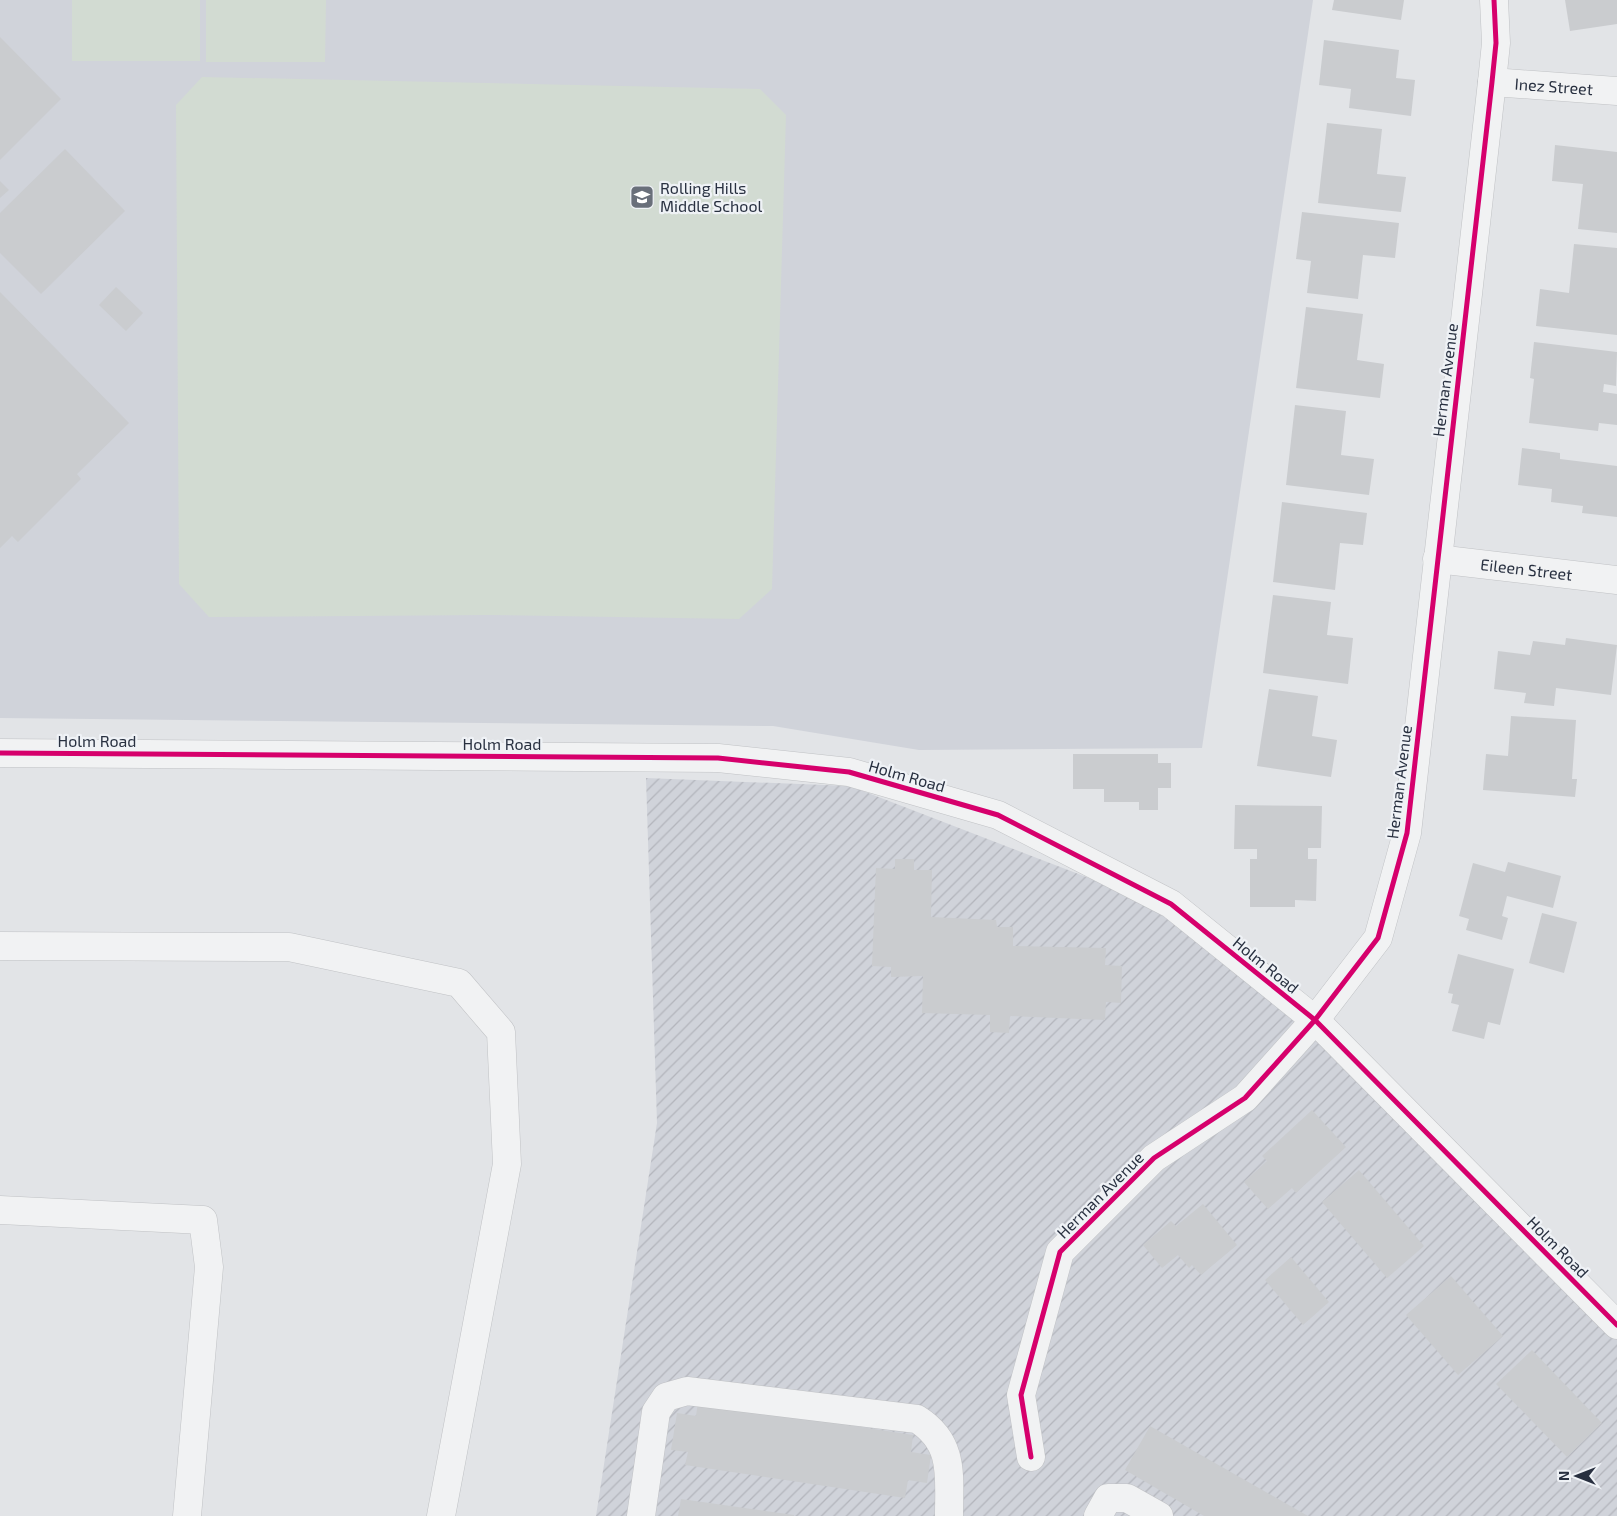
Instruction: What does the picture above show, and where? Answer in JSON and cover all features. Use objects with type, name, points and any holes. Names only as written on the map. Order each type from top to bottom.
[{"type":"street","name":"Herman Avenue","points":[[1031,1457],[1021,1395],[1060,1252],[1154,1158],[1245,1098],[1315,1020],[1378,938],[1407,833],[1436,559],[1492,82],[1496,43],[1494,0]]},
{"type":"street","name":"Inez Street","points":[[1492,82],[1617,91]]},
{"type":"street","name":"Eileen Street","points":[[1436,559],[1617,580]]},
{"type":"street","name":"Holm Road","points":[[0,753],[718,758],[849,772],[998,814],[1171,904],[1315,1020],[1617,1324]]},
{"type":"street","points":[[0,946],[289,947],[459,983],[501,1032],[508,1164],[441,1516]]},
{"type":"street","points":[[0,1210],[203,1220],[209,1267],[186,1516]]},
{"type":"street","points":[[641,1516],[656,1412],[666,1397],[686,1391],[917,1419],[932,1428],[942,1444],[949,1463],[949,1516]]},
{"type":"street","points":[[1098,1516],[1108,1498],[1127,1498],[1159,1516]]},
{"type":"shaded area","name":"Rolling Hills Middle School","points":[[0,0],[1313,0],[1202,748],[919,750],[773,726],[0,718]]},
{"type":"shaded area","points":[[72,0],[200,0],[200,61],[72,61]]},
{"type":"shaded area","points":[[206,0],[326,0],[325,62],[206,62]]},
{"type":"shaded area","points":[[202,77],[760,89],[786,115],[772,589],[739,619],[488,615],[209,617],[179,584],[176,105]]},
{"type":"shaded area","points":[[646,778],[850,786],[1141,898],[1398,1096],[1617,1306],[1617,1516],[596,1516],[657,1123]]},
{"type":"building","points":[[1334,0],[1404,0],[1401,20],[1332,10]]},
{"type":"building","points":[[1565,0],[1617,0],[1617,24],[1570,31]]},
{"type":"building","points":[[0,37],[61,99],[0,160]]},
{"type":"building","points":[[1324,40],[1399,50],[1396,78],[1415,80],[1411,116],[1349,108],[1351,89],[1319,85]]},
{"type":"building","points":[[1327,123],[1382,129],[1377,174],[1406,177],[1401,212],[1318,203]]},
{"type":"building","points":[[1555,145],[1617,152],[1617,233],[1578,229],[1583,184],[1552,181]]},
{"type":"building","points":[[65,149],[125,211],[41,294],[0,253],[0,213]]},
{"type":"building","points":[[0,181],[9,190],[0,198]]},
{"type":"building","points":[[1302,212],[1399,223],[1395,258],[1363,255],[1358,299],[1307,293],[1311,261],[1296,259]]},
{"type":"building","points":[[1574,244],[1617,248],[1617,335],[1536,326],[1540,289],[1569,293]]},
{"type":"building","points":[[116,287],[143,313],[126,331],[99,305]]},
{"type":"building","points":[[0,292],[129,423],[77,474],[81,479],[18,542],[12,536],[0,548]]},
{"type":"building","points":[[1306,307],[1363,314],[1357,360],[1384,364],[1380,398],[1296,388]]},
{"type":"building","points":[[1534,342],[1617,352],[1616,386],[1604,384],[1603,392],[1617,394],[1617,425],[1599,423],[1598,431],[1529,423],[1534,379],[1530,378]]},
{"type":"building","points":[[1295,405],[1346,411],[1341,455],[1374,459],[1369,495],[1286,485]]},
{"type":"building","points":[[1522,448],[1560,453],[1560,459],[1617,466],[1617,517],[1582,513],[1583,506],[1551,502],[1552,489],[1518,485]]},
{"type":"building","points":[[1282,502],[1367,513],[1363,545],[1340,543],[1335,590],[1273,582]]},
{"type":"building","points":[[1273,595],[1331,602],[1327,635],[1353,638],[1348,684],[1263,673]]},
{"type":"building","points":[[1566,638],[1617,645],[1611,695],[1556,688],[1554,706],[1524,703],[1526,693],[1494,689],[1498,651],[1530,655],[1533,641],[1565,645]]},
{"type":"building","points":[[1269,689],[1318,696],[1312,736],[1337,740],[1331,777],[1257,766]]},
{"type":"building","points":[[1511,716],[1576,720],[1572,779],[1577,779],[1575,797],[1483,790],[1486,754],[1508,756]]},
{"type":"building","points":[[1073,754],[1158,754],[1158,763],[1171,763],[1171,788],[1158,788],[1158,810],[1139,810],[1139,802],[1104,802],[1104,789],[1073,789]]},
{"type":"building","points":[[1235,805],[1322,806],[1321,848],[1308,848],[1308,859],[1317,859],[1316,901],[1295,900],[1295,907],[1250,907],[1250,859],[1257,859],[1257,849],[1234,849]]},
{"type":"building","points":[[895,859],[914,859],[914,870],[932,870],[931,917],[996,920],[997,927],[1013,927],[1013,946],[1106,948],[1105,965],[1122,966],[1121,1003],[1106,1002],[1105,1020],[1010,1016],[1009,1033],[990,1032],[990,1015],[922,1013],[923,976],[891,977],[891,967],[872,966],[876,868],[895,869]]},
{"type":"building","points":[[1508,862],[1561,876],[1553,908],[1507,896],[1502,916],[1508,918],[1502,940],[1466,930],[1469,919],[1459,916],[1473,863],[1505,872]]},
{"type":"building","points":[[1542,913],[1577,922],[1564,973],[1529,963]]},
{"type":"building","points":[[1458,954],[1514,969],[1500,1025],[1488,1022],[1484,1039],[1452,1031],[1459,1005],[1451,1003],[1453,994],[1448,993]]},
{"type":"building","points":[[1312,1110],[1346,1147],[1296,1193],[1292,1188],[1268,1209],[1244,1182],[1267,1161],[1262,1156]]},
{"type":"building","points":[[1359,1170],[1424,1246],[1387,1278],[1322,1202]]},
{"type":"building","points":[[1203,1204],[1237,1245],[1201,1275],[1192,1265],[1189,1268],[1178,1255],[1162,1268],[1143,1245],[1171,1221],[1176,1226]]},
{"type":"building","points":[[1291,1257],[1329,1302],[1303,1325],[1265,1280]]},
{"type":"building","points":[[1451,1276],[1503,1336],[1458,1375],[1406,1315]]},
{"type":"building","points":[[1532,1350],[1602,1423],[1567,1457],[1496,1384]]},
{"type":"building","points":[[698,1402],[913,1435],[911,1452],[931,1455],[927,1483],[908,1480],[905,1498],[685,1465],[688,1452],[671,1450],[677,1413],[696,1416]]},
{"type":"building","points":[[1150,1426],[1308,1516],[1204,1516],[1125,1470]]},
{"type":"building","points":[[681,1499],[794,1515],[794,1516],[678,1516]]},
{"type":"cycle path","points":[[1031,1457],[1021,1395],[1060,1252],[1154,1158],[1245,1098],[1315,1020],[1378,938],[1407,833],[1492,82],[1496,43],[1494,0]]},
{"type":"cycle path","points":[[0,753],[718,758],[849,772],[998,815],[1171,904],[1315,1020],[1617,1325]]},
{"type":"place","name":"Rolling Hills Middle School","points":[[642,197]]}]
